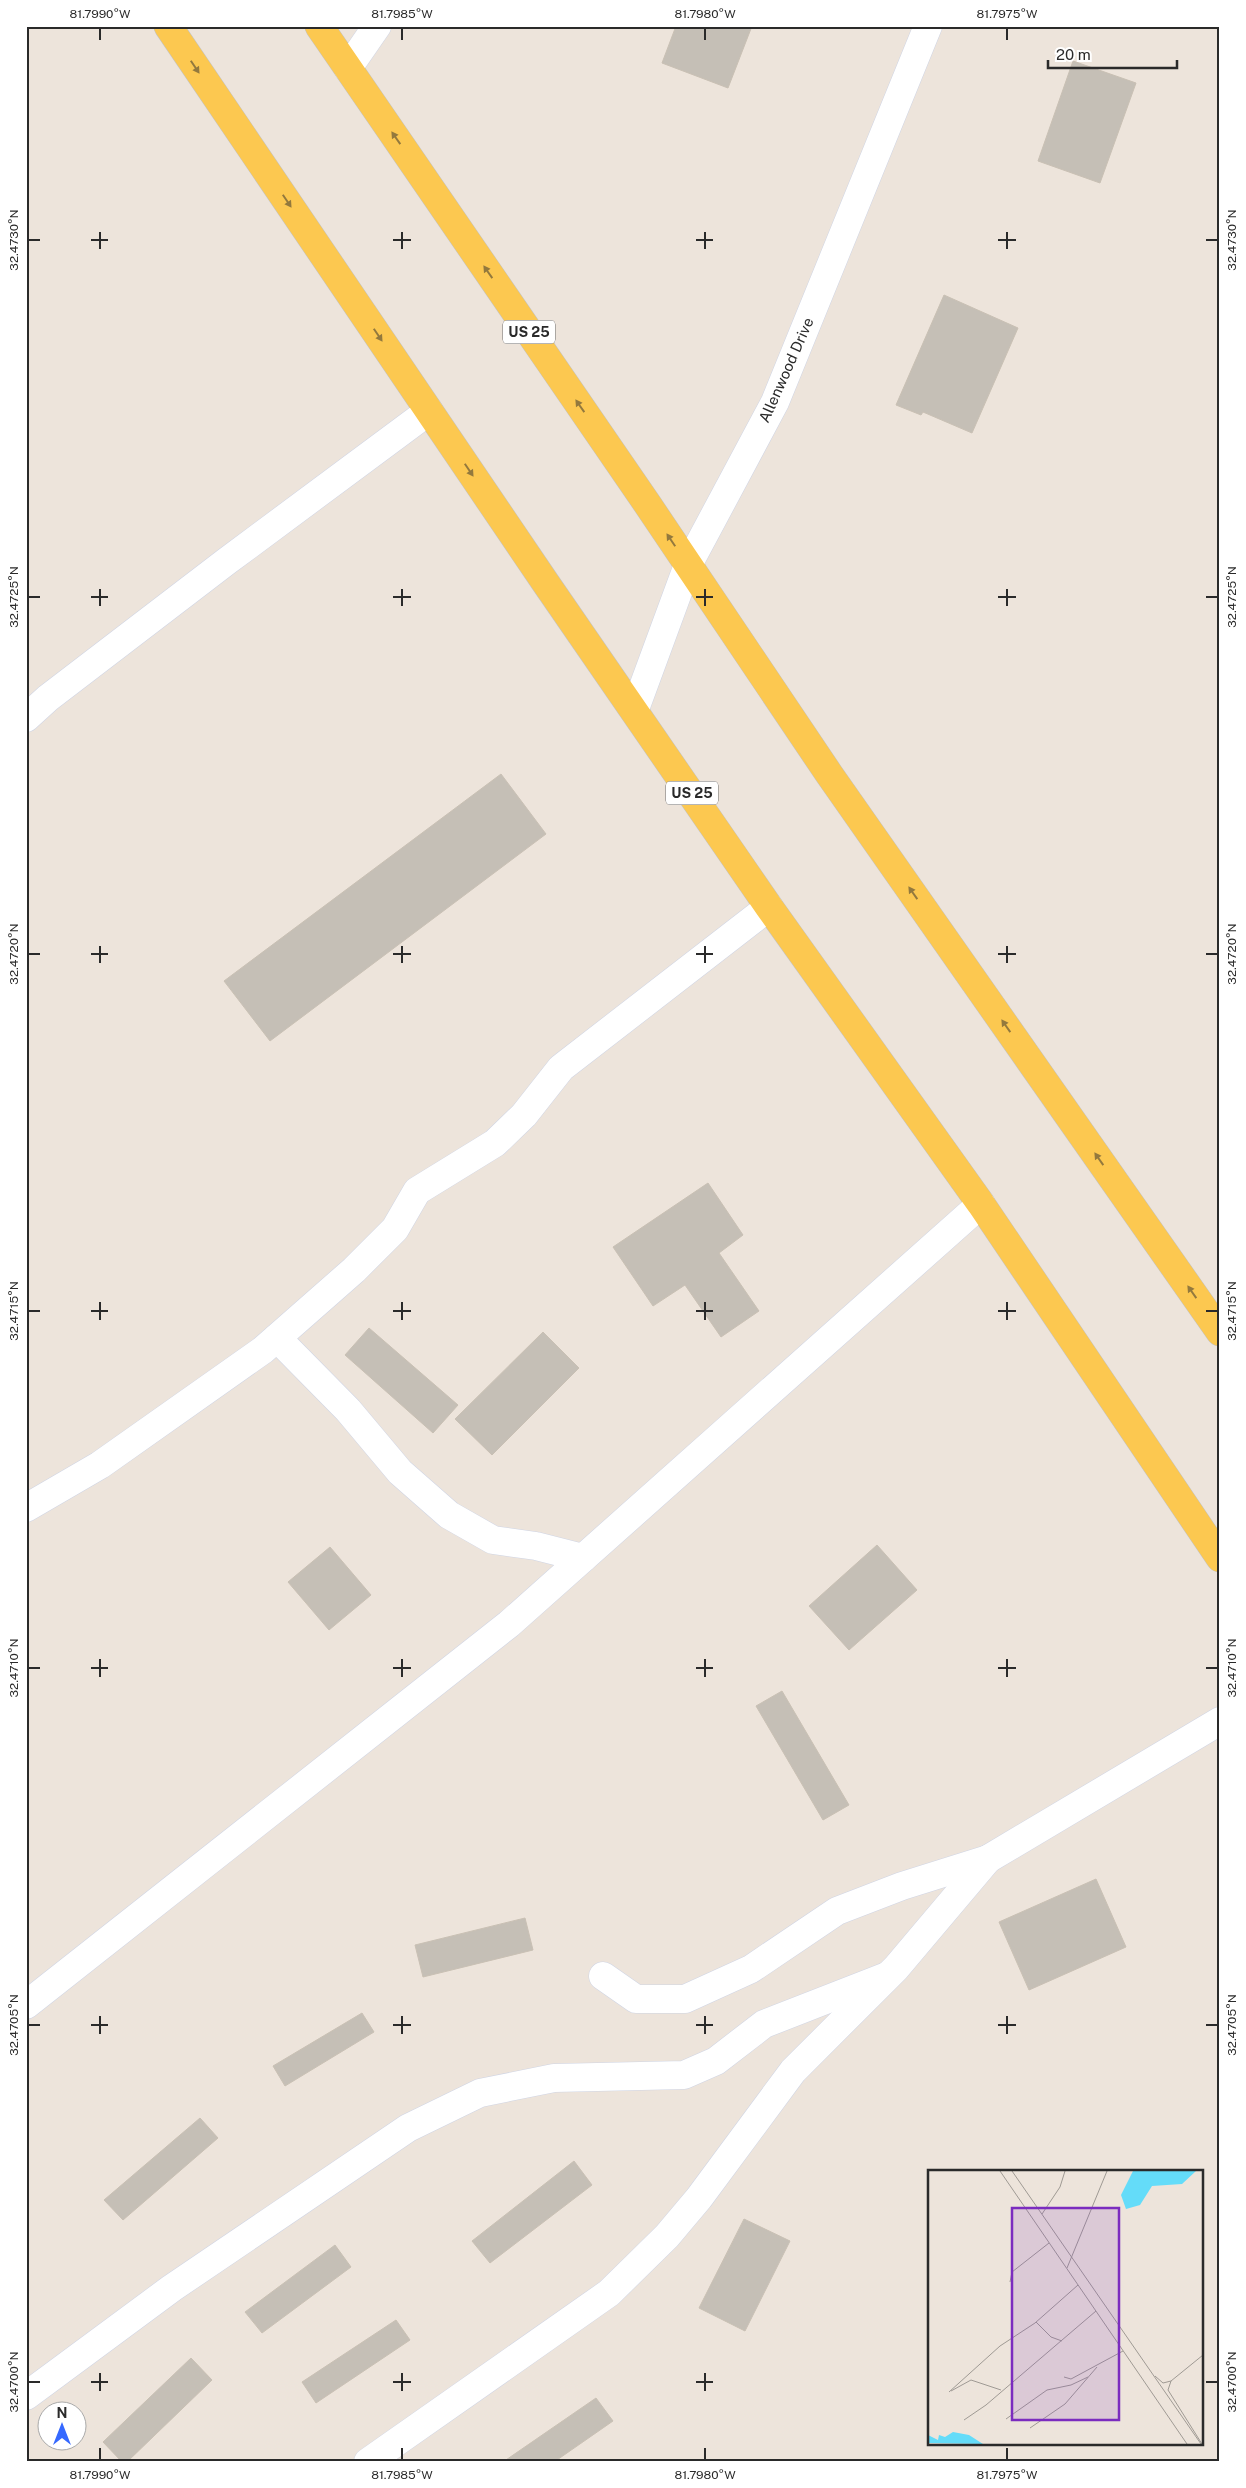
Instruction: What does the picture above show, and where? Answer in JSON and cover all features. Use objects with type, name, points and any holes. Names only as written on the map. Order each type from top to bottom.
[{"type":"main road","name":"US 25","points":[[168,26],[545,582],[635,709],[769,907],[981,1204],[1220,1558]]},
{"type":"main road","name":"US 25","points":[[319,26],[846,798],[1220,1332]]},
{"type":"street","points":[[348,68],[377,26]]},
{"type":"street","name":"Allenwood Drive","points":[[635,709],[688,564],[775,402],[928,26]]},
{"type":"street","points":[[26,718],[48,698],[219,567],[429,411]]},
{"type":"street","points":[[26,1508],[100,1465],[278,1338],[354,1270],[395,1229],[417,1190],[495,1143],[524,1115],[561,1068],[769,907]]},
{"type":"street","points":[[26,2005],[509,1624],[981,1204]]},
{"type":"street","points":[[278,1338],[348,1410],[400,1472],[449,1515],[494,1540],[536,1546],[583,1558]]},
{"type":"street","points":[[603,1976],[636,1999],[685,1999],[751,1969],[837,1911],[902,1886],[988,1859],[1220,1721]]},
{"type":"street","points":[[368,2462],[609,2293],[661,2242],[699,2198],[793,2071],[887,1976],[988,1859]]},
{"type":"street","points":[[26,2396],[172,2288],[408,2128],[480,2093],[554,2078],[684,2075],[716,2061],[764,2024],[887,1976]]},
{"type":"building","points":[[676,26],[752,26],[728,88],[662,63]]},
{"type":"building","points":[[1073,61],[1136,83],[1100,183],[1038,161]]},
{"type":"building","points":[[944,295],[1018,328],[972,433],[923,412],[921,415],[896,405]]},
{"type":"building","points":[[501,774],[546,834],[270,1041],[224,981]]},
{"type":"building","points":[[708,1183],[743,1235],[719,1253],[759,1311],[721,1337],[685,1285],[653,1306],[613,1247]]},
{"type":"building","points":[[369,1328],[458,1405],[433,1433],[345,1355]]},
{"type":"building","points":[[543,1332],[579,1368],[492,1455],[455,1419]]},
{"type":"building","points":[[877,1545],[917,1590],[849,1650],[809,1606]]},
{"type":"building","points":[[330,1547],[371,1595],[329,1630],[288,1582]]},
{"type":"building","points":[[782,1691],[849,1805],[823,1820],[756,1706]]},
{"type":"building","points":[[1096,1879],[1126,1947],[1029,1990],[999,1922]]},
{"type":"building","points":[[525,1918],[533,1950],[423,1977],[415,1945]]},
{"type":"building","points":[[362,2013],[374,2032],[285,2086],[273,2066]]},
{"type":"building","points":[[200,2118],[218,2138],[123,2220],[104,2200]]},
{"type":"building","points":[[574,2161],[592,2185],[490,2263],[472,2241]]},
{"type":"building","points":[[744,2219],[790,2241],[745,2331],[699,2308]]},
{"type":"building","points":[[335,2245],[351,2267],[262,2333],[245,2312]]},
{"type":"building","points":[[396,2320],[410,2340],[316,2403],[302,2382]]},
{"type":"building","points":[[191,2358],[212,2380],[127,2462],[122,2462],[103,2442]]},
{"type":"building","points":[[596,2398],[613,2421],[554,2462],[503,2462]]}]
